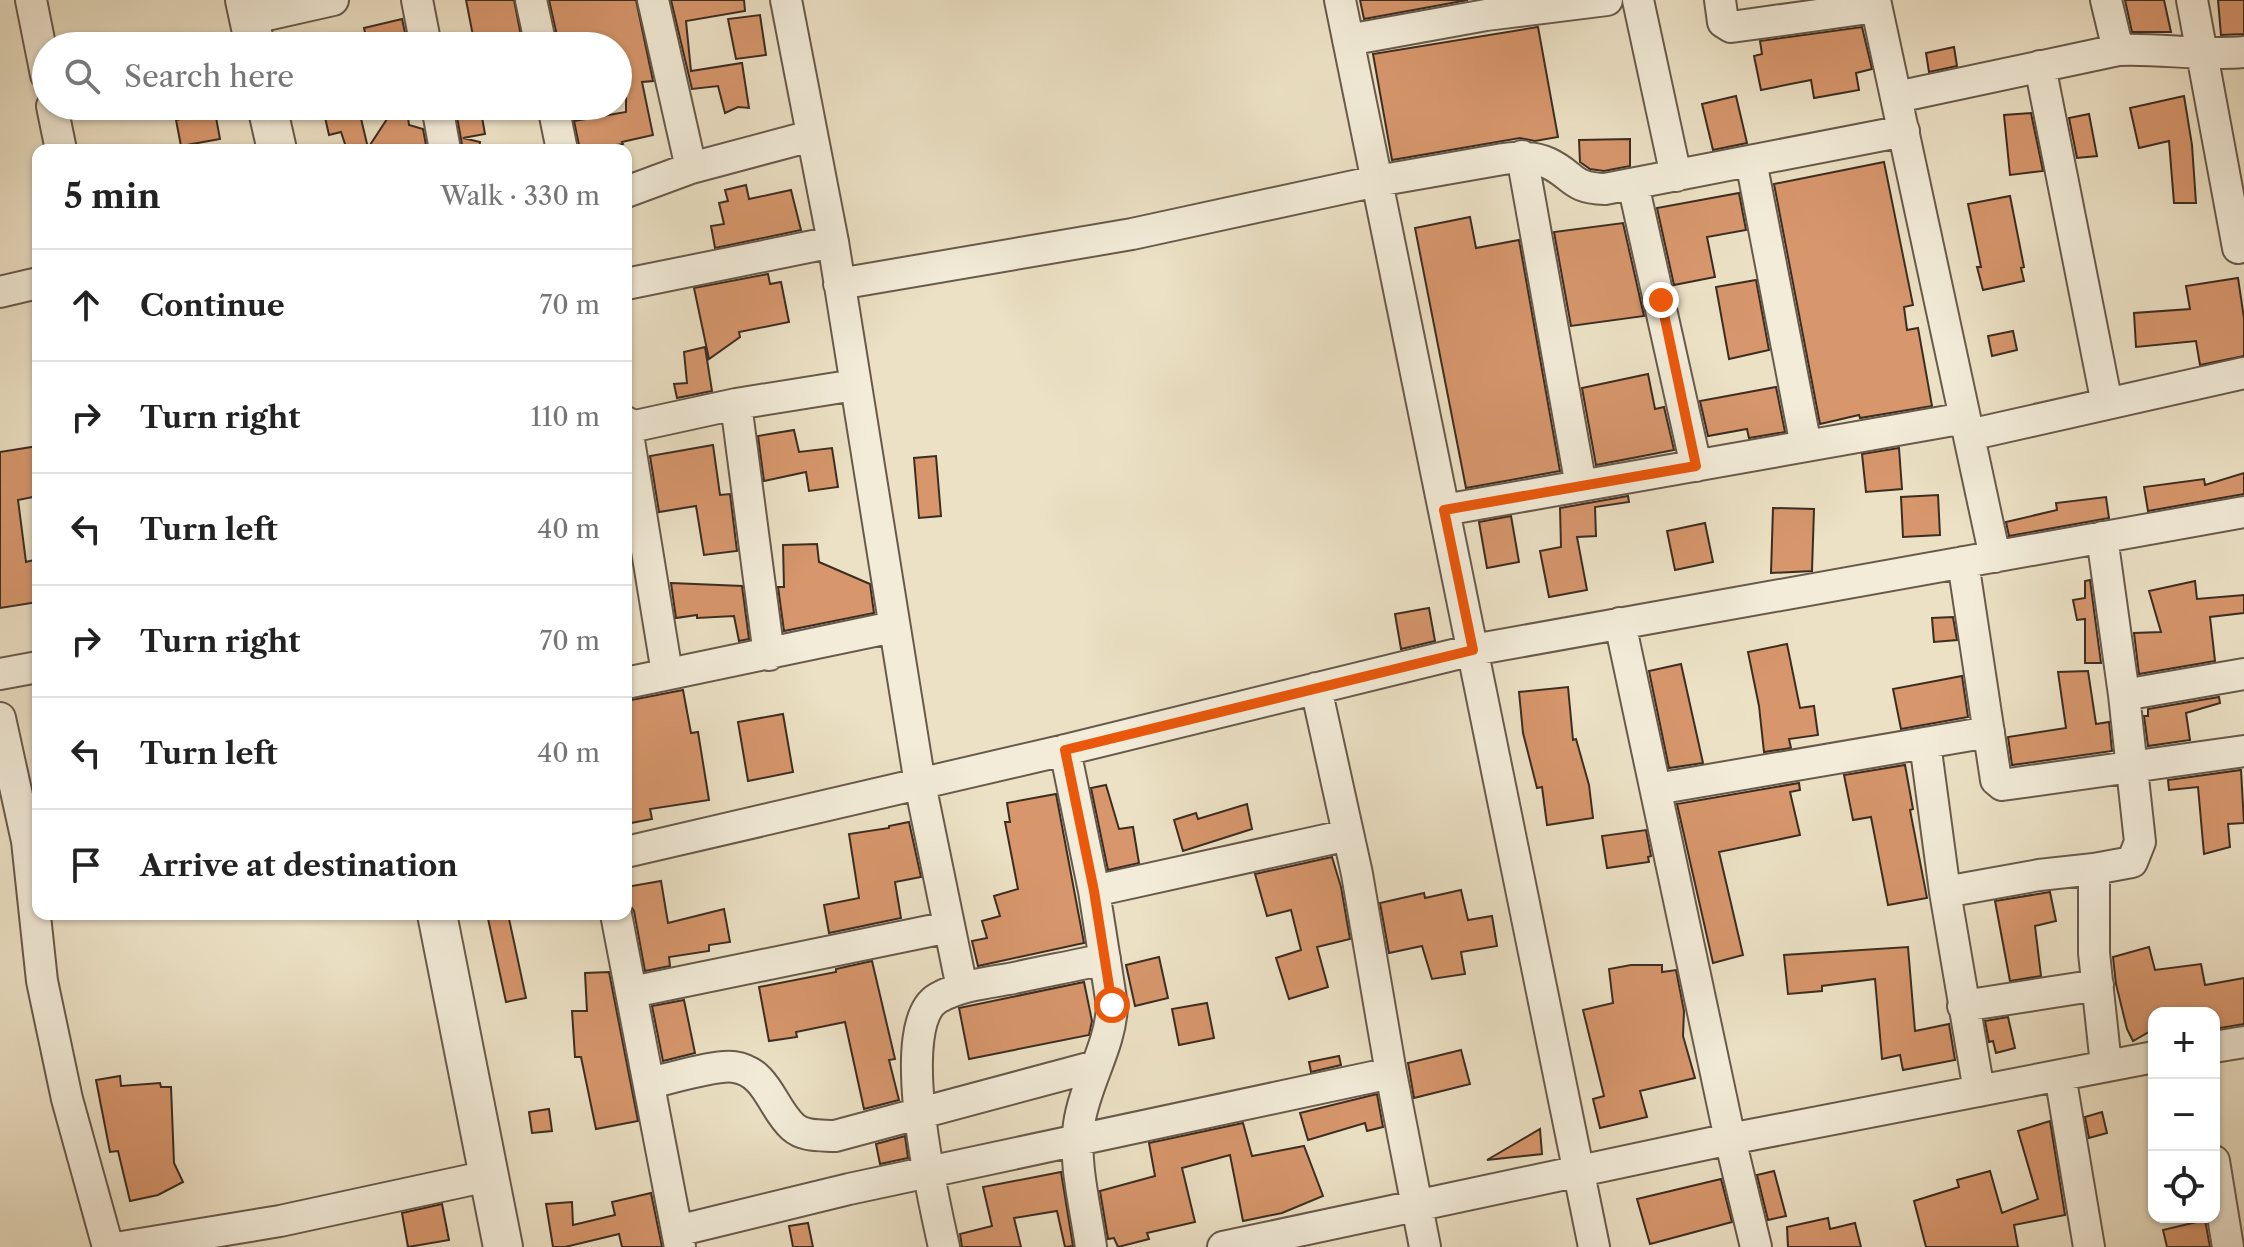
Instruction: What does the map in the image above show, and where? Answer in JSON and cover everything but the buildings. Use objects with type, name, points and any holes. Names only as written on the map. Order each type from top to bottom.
[{"type":"street","points":[[31,0],[37,32]]},
{"type":"street","points":[[249,22],[333,0]]},
{"type":"street","points":[[417,0],[423,32]]},
{"type":"street","points":[[531,0],[538,32]]},
{"type":"street","points":[[653,0],[691,168]]},
{"type":"street","points":[[786,0],[833,242],[920,784],[962,988]]},
{"type":"street","points":[[1340,0],[1594,1247]]},
{"type":"street","points":[[1348,40],[1484,8],[1607,0]]},
{"type":"street","points":[[1638,0],[1676,176]]},
{"type":"street","points":[[1720,0],[1723,22],[1731,27],[1875,3],[1995,557]]},
{"type":"street","points":[[2106,0],[2118,50]]},
{"type":"street","points":[[2192,0],[2238,248]]},
{"type":"street","points":[[1897,97],[2118,50],[2153,48],[2244,52]]},
{"type":"street","points":[[2040,66],[2107,404]]},
{"type":"street","points":[[55,120],[60,144]]},
{"type":"street","points":[[270,120],[276,144]]},
{"type":"street","points":[[440,120],[444,144]]},
{"type":"street","points":[[556,120],[561,144]]},
{"type":"street","points":[[839,284],[1132,234],[1377,181],[1522,156],[1548,163],[1586,188],[1605,189],[1904,131]]},
{"type":"street","points":[[632,190],[691,168],[811,136]]},
{"type":"street","points":[[1522,156],[1581,486]]},
{"type":"street","points":[[1751,161],[1806,446]]},
{"type":"street","points":[[1633,184],[1696,466]]},
{"type":"street","points":[[632,283],[833,242]]},
{"type":"street","points":[[0,292],[32,284]]},
{"type":"street","points":[[1444,510],[1806,446],[1967,426],[2107,404],[2244,373]]},
{"type":"street","points":[[632,425],[855,385]]},
{"type":"street","points":[[736,404],[769,655]]},
{"type":"street","points":[[632,457],[667,673]]},
{"type":"street","points":[[632,851],[1065,750],[1473,650],[2244,512]]},
{"type":"street","points":[[1945,892],[2132,862],[2140,842],[2102,537]]},
{"type":"street","points":[[1963,562],[1996,780],[2002,785],[2244,751]]},
{"type":"street","points":[[1620,623],[1730,1139],[1756,1247]]},
{"type":"street","points":[[632,682],[893,627]]},
{"type":"street","points":[[0,674],[32,668]]},
{"type":"street","points":[[2124,695],[2244,674]]},
{"type":"street","points":[[1316,688],[1348,835],[1425,1247]]},
{"type":"street","points":[[0,718],[27,841],[32,888]]},
{"type":"street","points":[[1656,789],[1989,732]]},
{"type":"street","points":[[1925,743],[1945,892],[1979,1091]]},
{"type":"street","points":[[1065,750],[1110,987],[1111,1022],[1082,1107],[1077,1142],[1091,1247]]},
{"type":"street","points":[[1094,891],[1348,835]]},
{"type":"street","points":[[2094,869],[2094,953],[2106,1065]]},
{"type":"street","points":[[35,920],[42,981],[67,1099],[108,1247]]},
{"type":"street","points":[[438,920],[503,1247]]},
{"type":"street","points":[[617,920],[678,1239],[849,1189],[1391,1073]]},
{"type":"street","points":[[632,992],[949,927]]},
{"type":"street","points":[[944,1247],[928,1173],[920,1113],[917,1053],[921,1021],[937,998],[962,988],[1105,959]]},
{"type":"street","points":[[1963,1006],[2098,985]]},
{"type":"street","points":[[2220,1046],[2244,1042]]},
{"type":"street","points":[[1223,1247],[1578,1170],[2148,1058]]},
{"type":"street","points":[[649,1083],[731,1066],[751,1072],[763,1082],[793,1128],[807,1134],[835,1136],[1096,1066]]},
{"type":"street","points":[[2060,1075],[2089,1247]]},
{"type":"street","points":[[2220,1175],[2232,1202],[2228,1247]]},
{"type":"street","points":[[122,1247],[282,1234],[488,1176]]},
{"type":"route","points":[[1112,1005],[1094,891],[1065,750],[1473,650],[1444,510],[1696,466],[1661,300]]}]
